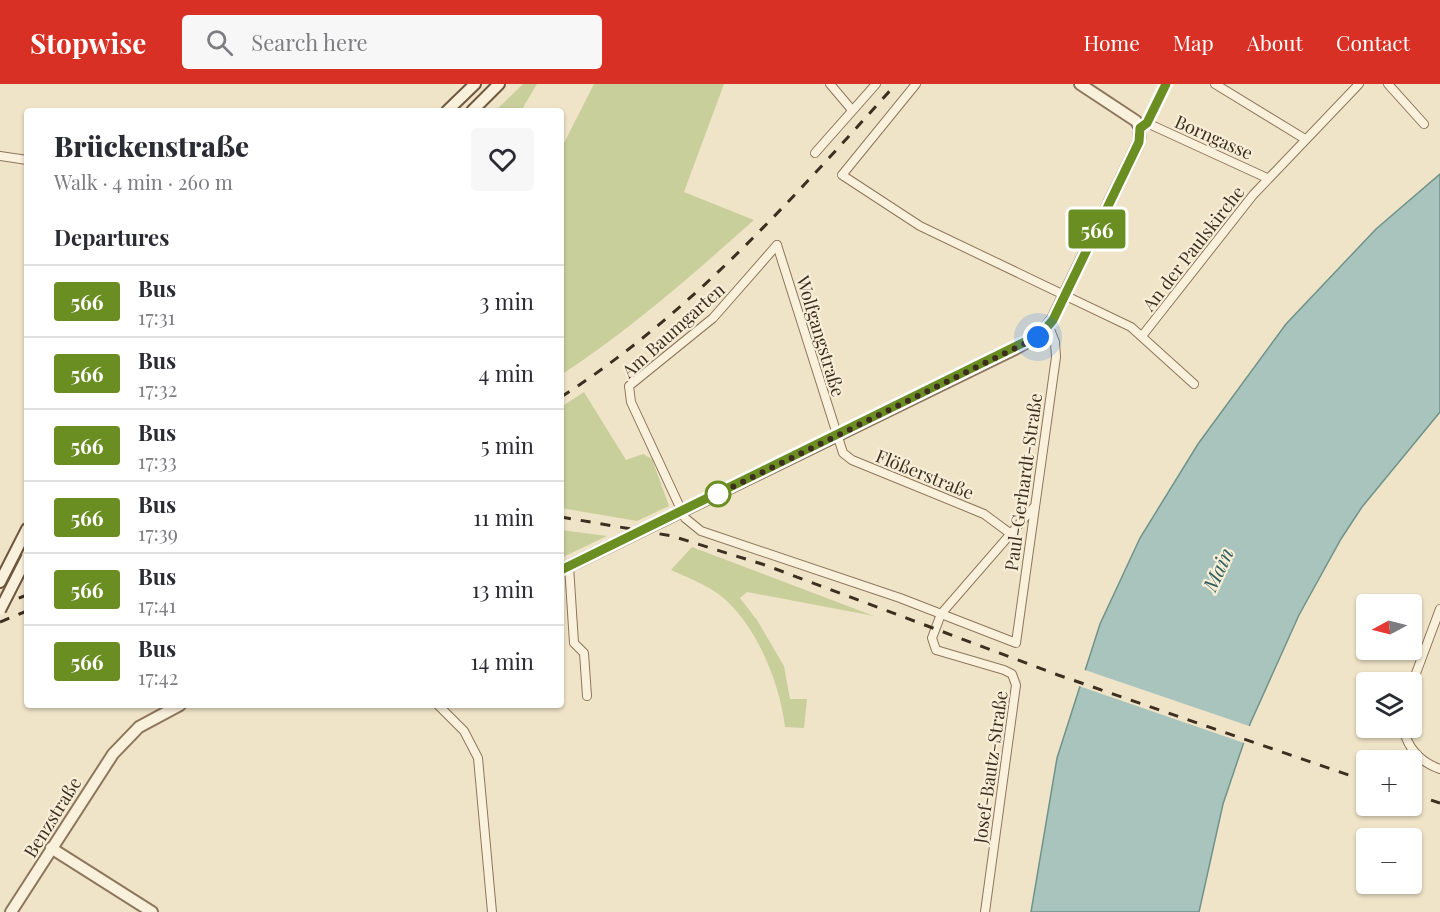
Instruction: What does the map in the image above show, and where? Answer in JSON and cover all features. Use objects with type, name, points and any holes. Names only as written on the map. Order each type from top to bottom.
[{"type":"street","points":[[450,108],[475,84]]},
{"type":"street","points":[[475,108],[499,84]]},
{"type":"street","points":[[830,84],[852,110]]},
{"type":"street","points":[[815,153],[876,84]]},
{"type":"street","points":[[916,84],[842,175],[920,226],[1124,324],[1142,336],[1194,384]]},
{"type":"street","points":[[1080,84],[1144,125]]},
{"type":"street","points":[[587,696],[584,653],[574,643],[565,568],[1023,345],[1041,334],[1049,327],[1139,142],[1144,125],[1166,84]]},
{"type":"street","points":[[1215,84],[1305,139]]},
{"type":"street","name":"An der Paulskirche","points":[[1142,336],[1267,178],[1359,84]]},
{"type":"street","points":[[1388,84],[1424,124]]},
{"type":"street","name":"Borngasse","points":[[1144,125],[1267,178]]},
{"type":"street","points":[[0,156],[24,160]]},
{"type":"street","name":"Wolfgangstraße","points":[[777,245],[837,435]]},
{"type":"street","name":"Am Baumgarten","points":[[682,512],[630,402],[629,386],[713,318],[777,245]]},
{"type":"street","name":"Paul-Gerhardt-Straße","points":[[941,614],[1016,643],[1056,357],[1055,342],[1049,327]]},
{"type":"street","name":"Flößerstraße","points":[[837,435],[841,449],[852,460],[984,514],[1011,534]]},
{"type":"street","points":[[682,512],[690,524],[701,531],[941,614],[1035,506]]},
{"type":"street","points":[[0,582],[24,535]]},
{"type":"street","points":[[0,610],[24,563]]},
{"type":"street","points":[[1416,672],[1440,609]]},
{"type":"street","name":"Josef-Bautz-Straße","points":[[941,614],[932,638],[936,650],[1004,670],[1012,674],[1016,685],[985,912]]},
{"type":"street","name":"Benzstraße","points":[[11,912],[105,765],[123,742],[147,722],[174,708]]},
{"type":"street","points":[[441,708],[465,731],[478,758],[492,912]]},
{"type":"street","points":[[1406,738],[1418,758],[1440,769]]},
{"type":"street","points":[[51,848],[152,912]]},
{"type":"green space","points":[[523,84],[537,84],[523,108],[498,108]]},
{"type":"green space","points":[[594,84],[724,84],[684,192],[754,220],[636,321],[564,373],[564,143]]},
{"type":"green space","points":[[584,392],[626,460],[643,454],[652,459],[669,506],[637,521],[564,509],[564,405]]},
{"type":"green space","points":[[564,530],[607,536],[564,557]]},
{"type":"green space","points":[[692,547],[874,616],[747,592],[740,598],[757,620],[784,666],[790,699],[807,699],[804,728],[785,727],[778,691],[771,672],[743,619],[717,593],[671,570]]},
{"type":"water","name":"Main","points":[[1440,174],[1440,412],[1362,507],[1341,539],[1299,615],[1250,724],[1223,804],[1199,912],[1031,912],[1057,758],[1100,624],[1140,538],[1198,444],[1286,324],[1376,229]]},
{"type":"pier","points":[[1082,669],[1252,727],[1247,744],[1076,685]]},
{"type":"railway","points":[[564,395],[654,329],[739,252],[896,84]]},
{"type":"railway","points":[[564,518],[672,536],[765,565],[1058,675],[1356,778]]},
{"type":"railway","points":[[0,605],[24,596]]},
{"type":"railway","points":[[0,622],[24,612]]},
{"type":"railway","points":[[1422,797],[1440,803]]},
{"type":"bus line","name":"566","points":[[564,569],[1038,337],[1053,320],[1139,142],[1140,128],[1147,123],[1166,84]]},
{"type":"route","points":[[718,494],[716,495],[1038,337]]}]
